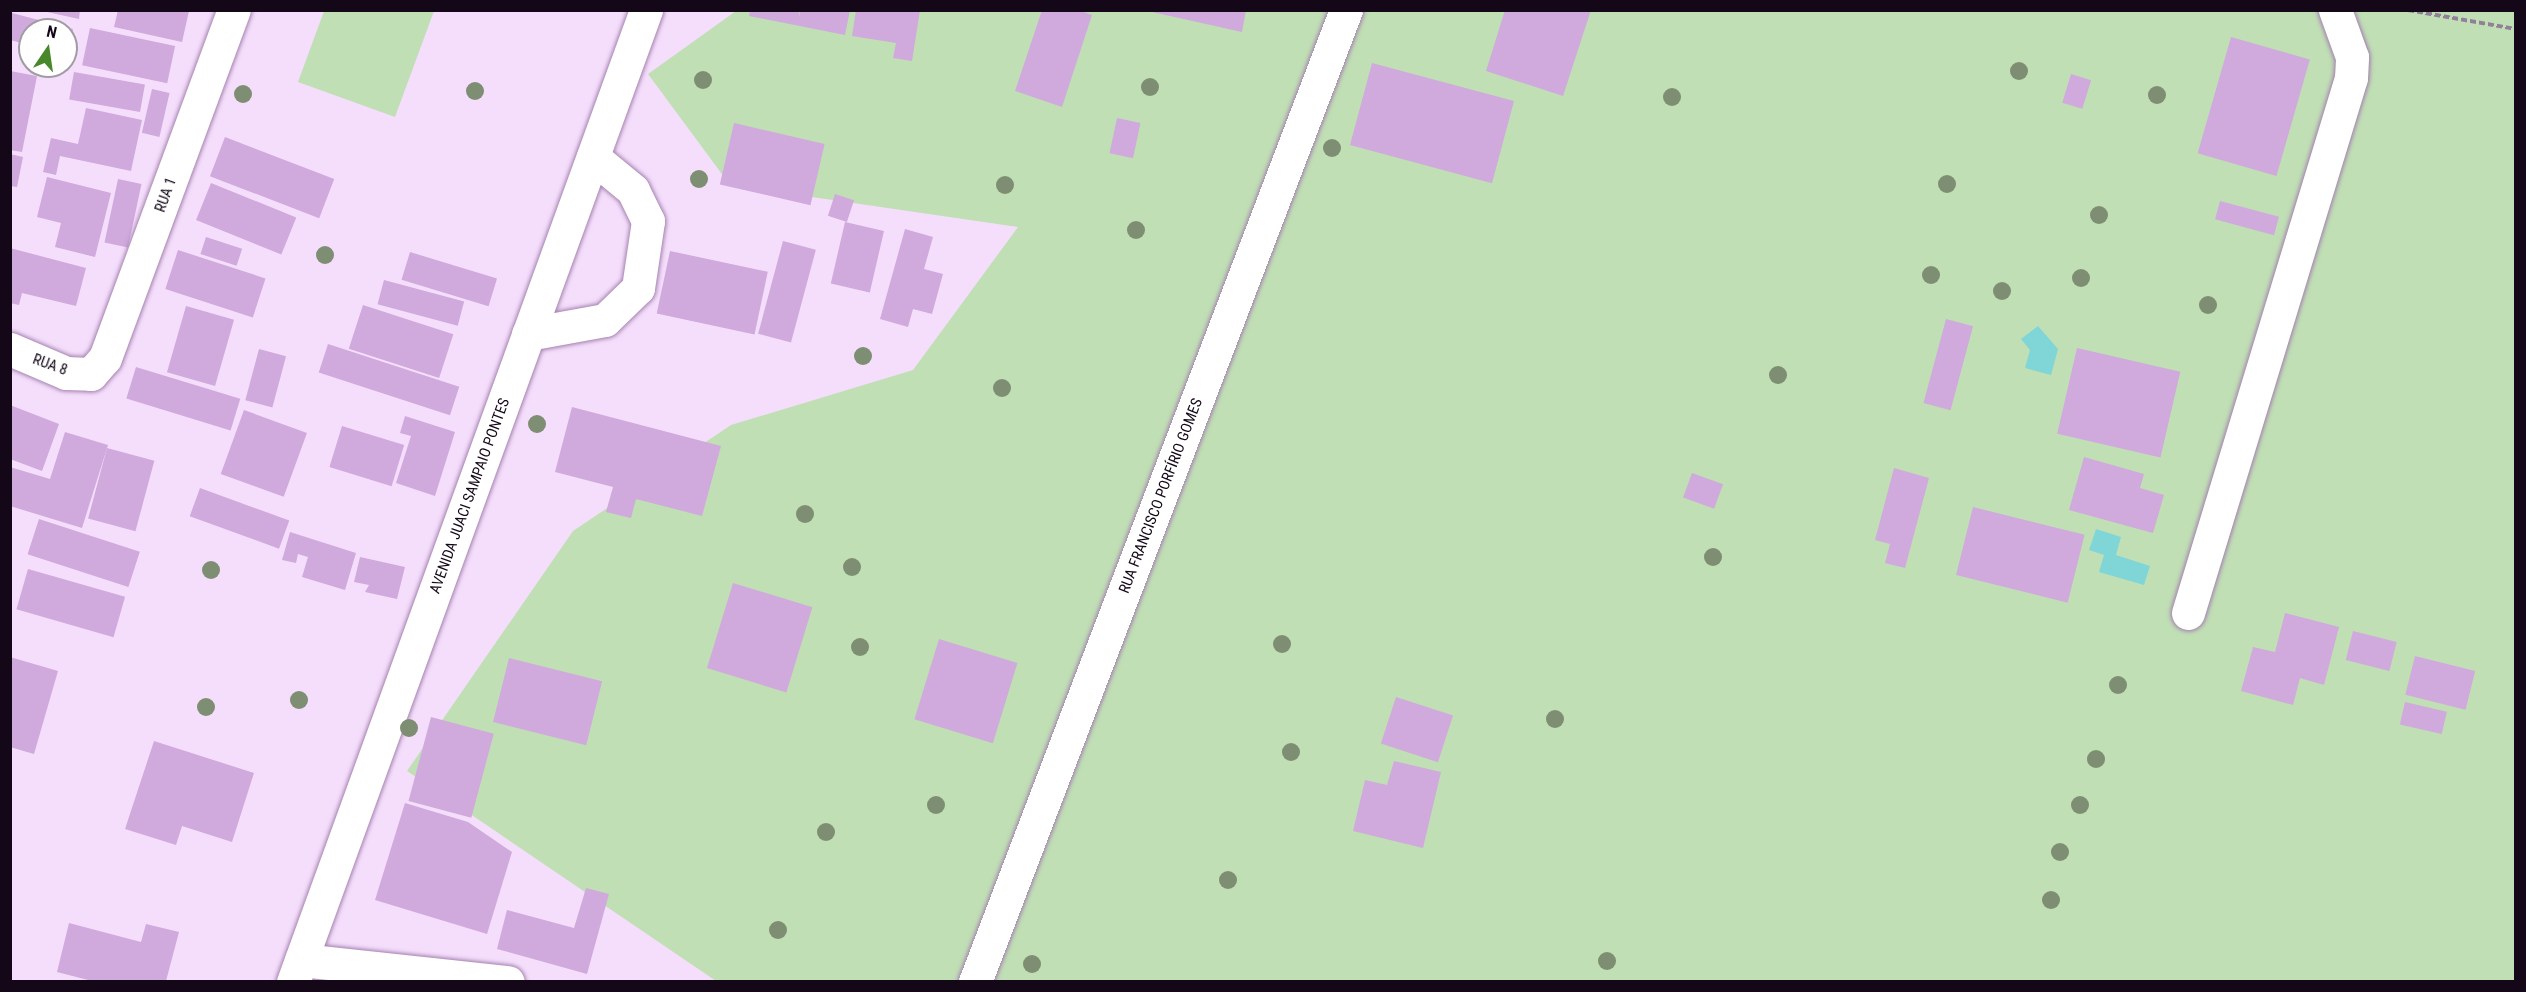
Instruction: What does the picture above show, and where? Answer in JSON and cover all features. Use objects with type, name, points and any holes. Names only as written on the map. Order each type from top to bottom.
[{"type":"street","name":"RUA 1","points":[[91,374],[105,358],[234,10]]},
{"type":"street","name":"AVENIDA JUACI SAMPAIO PONTES","points":[[297,971],[646,10]]},
{"type":"street","name":"RUA FRANCISCO PORFÍRIO GOMES","points":[[975,981],[1346,10]]},
{"type":"street","points":[[2188,613],[2351,78],[2352,57],[2335,10]]},
{"type":"street","points":[[528,334],[605,320],[638,288],[648,221],[633,190],[593,157]]},
{"type":"street","name":"RUA 8","points":[[10,349],[66,373],[91,374]]},
{"type":"street","points":[[297,971],[507,981]]},
{"type":"path","points":[[2408,10],[2516,29]]},
{"type":"shaded area","points":[[324,11],[434,11],[395,117],[298,82]]},
{"type":"shaded area","points":[[736,11],[2515,11],[2515,981],[716,981],[407,771],[573,531],[731,425],[913,370],[1018,227],[730,185],[648,74]]},
{"type":"shaded area","points":[[2038,326],[2058,349],[2051,375],[2025,368],[2030,350],[2021,339]]},
{"type":"shaded area","points":[[2096,529],[2121,537],[2116,555],[2150,566],[2144,585],[2099,572],[2104,555],[2089,550]]},
{"type":"building","points":[[38,10],[80,10],[79,19]]},
{"type":"building","points":[[118,10],[189,11],[182,42],[114,27]]},
{"type":"building","points":[[750,10],[799,10],[799,18],[800,10],[850,10],[845,35],[749,16]]},
{"type":"building","points":[[856,10],[920,10],[912,61],[893,58],[896,43],[852,36]]},
{"type":"building","points":[[1042,10],[1078,10],[1092,15],[1062,107],[1015,91]]},
{"type":"building","points":[[1143,10],[1246,10],[1242,32]]},
{"type":"building","points":[[1505,10],[1591,10],[1563,96],[1486,71]]},
{"type":"building","points":[[12,13],[31,18],[18,18],[18,42],[10,40]]},
{"type":"building","points":[[90,28],[175,46],[167,83],[82,65]]},
{"type":"building","points":[[2231,37],[2310,60],[2276,176],[2198,153]]},
{"type":"building","points":[[1372,63],[1514,101],[1492,183],[1350,145]]},
{"type":"building","points":[[10,71],[18,72],[18,78],[37,78],[22,152],[10,150]]},
{"type":"building","points":[[78,73],[145,85],[140,112],[69,100],[73,78],[78,78]]},
{"type":"building","points":[[2071,74],[2091,80],[2082,109],[2062,103]]},
{"type":"building","points":[[152,89],[170,93],[159,137],[142,133]]},
{"type":"building","points":[[86,108],[142,120],[131,171],[60,156],[56,175],[43,172],[51,138],[78,144]]},
{"type":"building","points":[[1117,118],[1140,123],[1133,158],[1110,153]]},
{"type":"building","points":[[734,123],[825,144],[810,205],[720,184]]},
{"type":"building","points":[[225,137],[334,179],[319,218],[210,176]]},
{"type":"building","points":[[10,154],[23,157],[17,187],[10,186]]},
{"type":"building","points":[[47,177],[111,193],[95,257],[55,247],[61,223],[37,217]]},
{"type":"building","points":[[118,179],[141,184],[128,248],[104,243]]},
{"type":"building","points":[[211,183],[296,217],[281,255],[196,220]]},
{"type":"building","points":[[835,194],[854,200],[847,222],[828,216]]},
{"type":"building","points":[[2220,201],[2279,217],[2274,235],[2215,219]]},
{"type":"building","points":[[845,222],[884,231],[870,292],[831,283]]},
{"type":"building","points":[[905,229],[933,237],[924,269],[943,274],[932,314],[913,309],[908,327],[880,319]]},
{"type":"building","points":[[206,237],[242,249],[237,266],[200,254]]},
{"type":"building","points":[[783,241],[816,250],[791,343],[758,334]]},
{"type":"building","points":[[10,248],[86,268],[76,306],[22,293],[19,305],[10,303]]},
{"type":"building","points":[[178,250],[265,278],[253,317],[165,289]]},
{"type":"building","points":[[670,251],[768,272],[755,334],[657,314]]},
{"type":"building","points":[[410,252],[497,279],[489,306],[402,280]]},
{"type":"building","points":[[384,280],[464,301],[458,326],[378,304]]},
{"type":"building","points":[[363,305],[453,334],[439,378],[349,349]]},
{"type":"building","points":[[186,306],[234,320],[215,386],[167,372]]},
{"type":"building","points":[[1946,319],[1973,326],[1951,410],[1923,403]]},
{"type":"building","points":[[328,344],[459,387],[450,415],[319,373]]},
{"type":"building","points":[[2077,348],[2180,372],[2160,458],[2057,434]]},
{"type":"building","points":[[259,349],[286,356],[272,407],[245,400]]},
{"type":"building","points":[[136,367],[240,399],[231,430],[126,399]]},
{"type":"building","points":[[10,405],[59,424],[42,471],[10,459]]},
{"type":"building","points":[[572,407],[721,446],[702,516],[636,499],[631,518],[606,512],[613,487],[555,472]]},
{"type":"building","points":[[244,410],[307,433],[284,497],[221,474]]},
{"type":"building","points":[[405,416],[455,432],[435,496],[396,483],[411,436],[400,433]]},
{"type":"building","points":[[342,426],[404,445],[392,486],[329,467]]},
{"type":"building","points":[[65,432],[108,445],[82,528],[10,506],[10,467],[50,479]]},
{"type":"building","points":[[107,448],[154,461],[135,531],[88,519]]},
{"type":"building","points":[[2084,457],[2144,474],[2140,488],[2164,495],[2153,533],[2069,510]]},
{"type":"building","points":[[1894,468],[1929,478],[1905,568],[1885,563],[1890,544],[1875,540]]},
{"type":"building","points":[[1692,473],[1723,484],[1714,509],[1683,497]]},
{"type":"building","points":[[200,488],[289,520],[279,549],[190,516]]},
{"type":"building","points":[[1973,507],[2085,535],[2068,603],[1956,575]]},
{"type":"building","points":[[39,519],[140,552],[128,587],[28,554]]},
{"type":"building","points":[[290,532],[356,553],[345,590],[302,577],[308,557],[298,554],[296,563],[282,560]]},
{"type":"building","points":[[360,557],[405,567],[397,599],[365,592],[369,585],[354,582]]},
{"type":"building","points":[[28,569],[125,597],[114,637],[16,609]]},
{"type":"building","points":[[733,583],[812,607],[786,692],[707,668]]},
{"type":"building","points":[[2285,613],[2339,627],[2324,685],[2300,678],[2293,705],[2241,691],[2253,647],[2275,652]]},
{"type":"building","points":[[2353,631],[2397,642],[2389,671],[2346,660]]},
{"type":"building","points":[[939,639],[1017,663],[993,743],[914,719]]},
{"type":"building","points":[[2415,656],[2475,671],[2465,710],[2405,695]]},
{"type":"building","points":[[10,657],[58,671],[34,754],[10,747]]},
{"type":"building","points":[[509,658],[602,681],[586,745],[493,722]]},
{"type":"building","points":[[1396,697],[1453,716],[1438,762],[1381,744]]},
{"type":"building","points":[[2405,702],[2447,712],[2442,734],[2400,724]]},
{"type":"building","points":[[431,717],[494,734],[471,818],[408,801]]},
{"type":"building","points":[[154,741],[254,773],[232,842],[182,826],[176,845],[125,829]]},
{"type":"building","points":[[1394,761],[1441,772],[1423,848],[1353,831],[1365,780],[1387,785]]},
{"type":"building","points":[[405,803],[468,822],[512,852],[487,934],[375,900]]},
{"type":"building","points":[[586,888],[609,894],[587,974],[497,949],[507,910],[574,928]]},
{"type":"building","points":[[69,923],[141,942],[146,924],[179,932],[166,981],[92,981],[57,972]]}]
